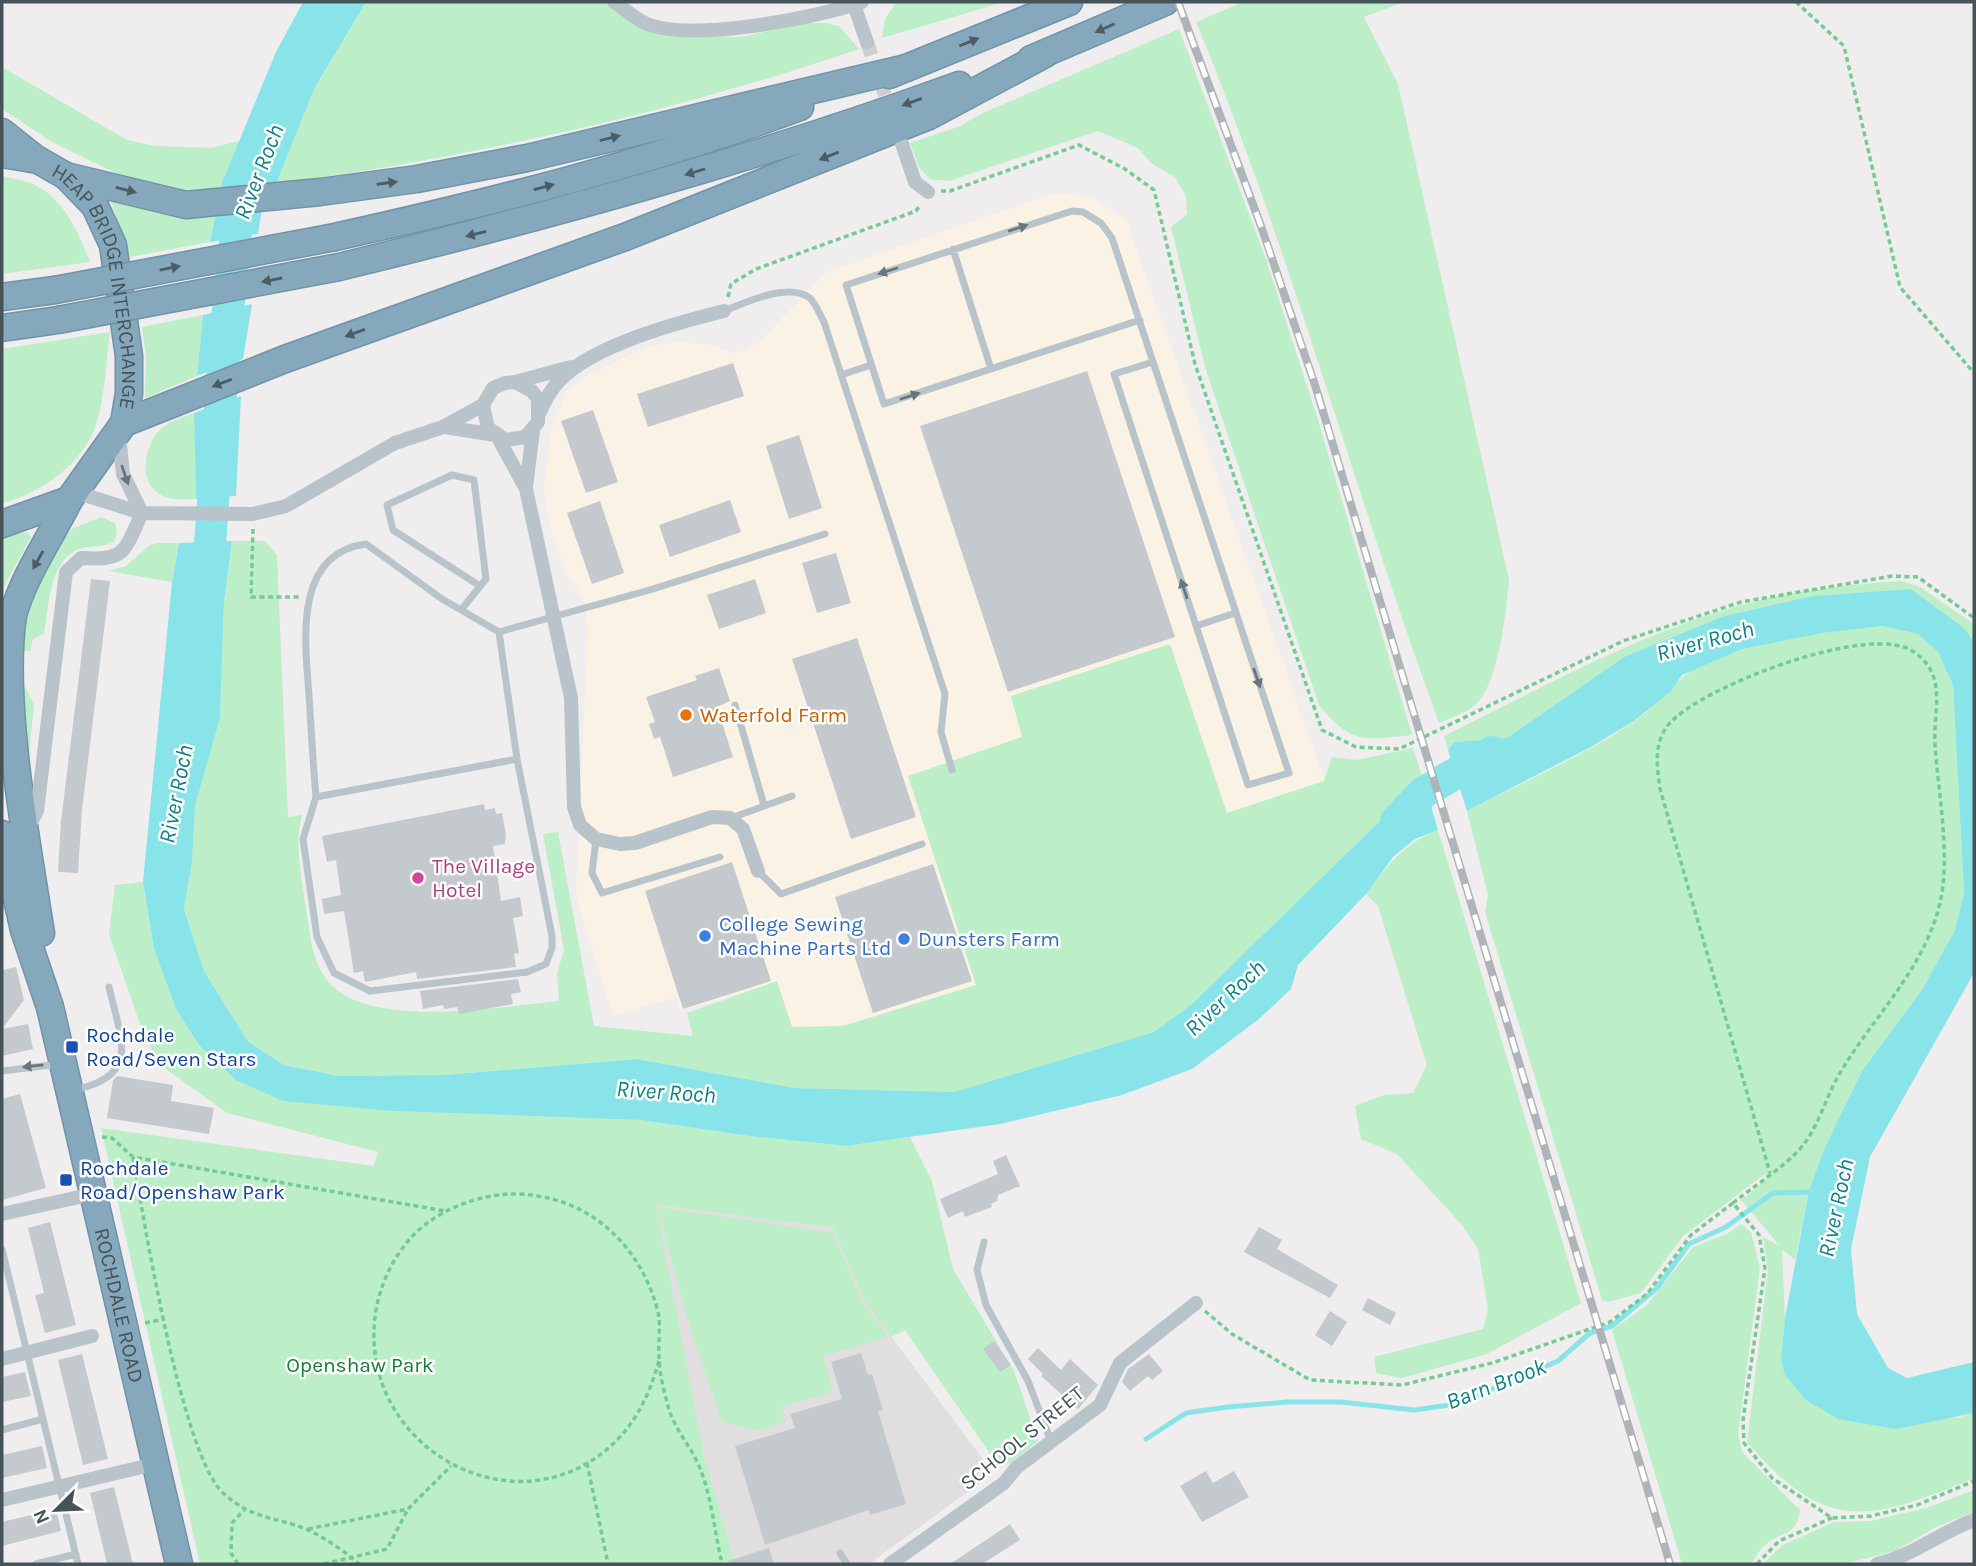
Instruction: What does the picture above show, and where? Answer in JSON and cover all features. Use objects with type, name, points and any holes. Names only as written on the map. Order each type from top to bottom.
[{"type":"highway","points":[[2,297],[55,290],[335,237],[468,206],[637,161],[746,127],[906,68],[1069,2]]},
{"type":"highway","points":[[2,328],[58,320],[339,267],[497,229],[673,180],[864,120],[1045,54],[1165,2]]},
{"type":"highway","points":[[121,429],[157,407],[625,237],[929,116],[1045,54]]},
{"type":"highway","points":[[66,176],[186,205],[220,204],[320,192],[417,179],[527,158],[906,68]]},
{"type":"highway","points":[[2,132],[38,160]]},
{"type":"highway","name":"HEAP BRIDGE INTERCHANGE","points":[[2,154],[38,160],[66,176],[95,206],[113,245],[129,356],[129,393],[121,429],[72,496]]},
{"type":"highway","points":[[2,524],[72,496]]},
{"type":"highway","name":"ROCHDALE ROAD","points":[[72,496],[24,585],[8,635],[6,694],[16,796],[13,833],[79,1135],[179,1564]]},
{"type":"street","points":[[614,2],[645,23],[672,29],[783,21],[858,3],[867,42]]},
{"type":"street","points":[[902,144],[915,183],[928,192]]},
{"type":"street","points":[[526,489],[533,431],[557,382],[580,365],[646,333],[723,311]]},
{"type":"street","points":[[580,365],[493,388],[483,405],[483,419],[496,436],[526,489],[571,698],[574,807],[580,825],[596,839],[620,844],[635,843],[712,817],[730,818],[743,829],[758,871]]},
{"type":"street","points":[[515,382],[532,391],[540,412]]},
{"type":"street","points":[[72,496],[142,513],[253,514],[286,506],[395,443],[443,427],[483,405]]},
{"type":"street","points":[[443,427],[470,429],[516,440],[533,431]]},
{"type":"street","points":[[121,429],[123,474],[142,513]]},
{"type":"street","points":[[13,833],[37,811],[66,572],[81,558],[109,560],[125,550],[142,513]]},
{"type":"street","points":[[2,1214],[93,1194]]},
{"type":"street","name":"SCHOOL STREET","points":[[890,1564],[1004,1483],[1016,1468],[1100,1405],[1120,1363],[1196,1303]]},
{"type":"street","points":[[2,1359],[92,1336]]},
{"type":"street","points":[[2,1500],[155,1464]]},
{"type":"street","points":[[1877,1564],[1914,1553],[1933,1537],[1974,1520]]},
{"type":"lane","points":[[1140,320],[884,404],[846,285],[1072,211],[1083,212],[1101,222],[1112,238],[1140,320],[1289,773],[1248,785],[1114,374],[1153,362]]},
{"type":"lane","points":[[953,249],[992,369]]},
{"type":"lane","points":[[723,311],[750,301],[795,291],[811,299],[824,322],[945,694],[941,732],[952,770]]},
{"type":"lane","points":[[841,375],[871,365]]},
{"type":"lane","points":[[461,610],[486,579],[474,480],[452,475],[387,505],[393,530],[480,586]]},
{"type":"lane","points":[[499,632],[517,759],[552,936],[552,948],[546,964],[527,972],[370,991],[334,973],[317,937],[303,839],[316,797],[304,626],[310,597],[320,573],[332,558],[347,546],[366,544],[461,610],[499,632],[653,589],[825,534]]},
{"type":"lane","points":[[1196,626],[1235,613]]},
{"type":"lane","points":[[735,705],[764,805]]},
{"type":"lane","points":[[316,797],[517,759]]},
{"type":"lane","points":[[730,818],[792,796]]},
{"type":"lane","points":[[596,839],[592,873],[603,893],[720,856]]},
{"type":"lane","points":[[758,871],[781,894],[922,844]]},
{"type":"lane","points":[[70,1091],[97,1086],[116,1070],[124,1054],[109,987]]},
{"type":"lane","points":[[2,1071],[64,1063]]},
{"type":"lane","points":[[985,1242],[977,1270],[983,1296],[1028,1381],[1051,1441]]},
{"type":"lane","points":[[2,1249],[78,1564]]},
{"type":"lane","points":[[2,1430],[43,1419]]},
{"type":"lane","points":[[840,1553],[847,1564]]},
{"type":"lane","points":[[36,1564],[76,1554]]},
{"type":"path","points":[[1796,2],[1843,46],[1900,287],[1974,373]]},
{"type":"path","points":[[723,311],[731,284],[756,269],[916,211],[928,192],[950,191],[1079,145],[1125,169],[1154,190],[1195,364],[1322,730],[1356,747],[1399,748],[1623,641],[1741,602],[1892,576],[1918,577],[1974,618]]},
{"type":"path","points":[[253,514],[251,597],[310,597]]},
{"type":"path","points":[[1196,1303],[1232,1334],[1310,1380],[1402,1385],[1492,1363],[1610,1322],[1647,1294],[1691,1235],[1735,1205],[1798,1150],[1811,1134],[1837,1079],[1916,966],[1941,900],[1942,827],[1935,715],[1938,685],[1916,652],[1902,645],[1883,643],[1852,646],[1806,655],[1706,696],[1686,708],[1669,724],[1658,741],[1660,789],[1770,1173]]},
{"type":"path","points":[[79,1135],[112,1138],[133,1157],[445,1211]]},
{"type":"path","points":[[133,1157],[164,1319],[190,1422],[209,1473],[221,1492],[245,1510],[306,1529],[359,1564]]},
{"type":"path","points":[[659,1361],[650,1392],[634,1420],[613,1444],[587,1463],[554,1476],[519,1481],[484,1478],[451,1466],[415,1440],[389,1404],[374,1362],[373,1318],[386,1275],[410,1239],[445,1211],[488,1195],[534,1194],[579,1207],[617,1233],[644,1270],[659,1314],[659,1361],[669,1410],[701,1471],[722,1564]]},
{"type":"path","points":[[1735,1205],[1759,1235],[1765,1268],[1743,1420],[1744,1443],[1772,1478],[1832,1518]]},
{"type":"path","points":[[141,1324],[164,1319]]},
{"type":"path","points":[[587,1463],[608,1564]]},
{"type":"path","points":[[324,1564],[387,1549],[408,1509],[451,1466]]},
{"type":"path","points":[[1757,1564],[1779,1541],[1832,1518],[1871,1516],[1917,1505],[1974,1481]]},
{"type":"path","points":[[306,1529],[408,1509]]},
{"type":"path","points":[[238,1564],[231,1553],[232,1523],[245,1510]]},
{"type":"shaded area","points":[[1055,193],[1092,197],[1126,220],[1325,781],[1227,813],[1011,697],[1023,737],[908,776],[976,985],[843,1026],[791,1027],[777,982],[680,1011],[676,997],[613,1016],[576,897],[588,631],[584,600],[566,573],[551,531],[544,490],[551,432],[565,392],[587,376],[646,347],[676,342],[710,345],[736,353],[757,344],[827,272]]},
{"type":"shaded area","points":[[655,1205],[833,1228],[864,1300],[993,1473],[869,1564],[735,1564],[704,1455]]},
{"type":"green space","points":[[366,2],[603,2],[630,21],[687,36],[741,37],[807,23],[825,23],[839,26],[859,49],[716,94],[571,130],[425,160],[276,184],[315,87]]},
{"type":"green space","points":[[896,2],[1004,2],[882,38],[885,19]]},
{"type":"green space","points":[[1243,2],[1404,2],[1364,17],[1398,84],[1509,580],[1500,647],[1490,682],[1474,706],[1439,723],[1262,196],[1196,22]]},
{"type":"green space","points":[[1179,29],[1266,259],[1318,420],[1412,735],[1360,737],[1341,727],[1319,705],[1205,367],[1171,227],[1187,214],[1186,197],[1175,177],[1152,164],[1138,148],[1098,131],[949,181],[930,179],[919,167],[910,143],[958,127],[985,112]]},
{"type":"green space","points":[[2,67],[127,140],[156,146],[211,148],[239,141],[218,192],[192,194],[142,186],[52,142],[2,109]]},
{"type":"green space","points":[[2,176],[31,183],[54,199],[69,218],[90,262],[2,274]]},
{"type":"green space","points":[[110,198],[161,212],[215,217],[210,242],[130,257]]},
{"type":"green space","points":[[203,315],[197,376],[145,398],[146,358],[142,327]]},
{"type":"green space","points":[[110,332],[101,403],[90,439],[81,453],[58,475],[31,492],[2,503],[2,349]]},
{"type":"green space","points":[[194,413],[196,499],[169,498],[158,493],[151,485],[147,476],[147,454],[164,426]]},
{"type":"green space","points":[[101,517],[115,523],[117,534],[114,542],[82,548],[63,561],[52,584],[44,634],[33,639],[30,651],[15,650],[17,624],[55,550],[72,529]]},
{"type":"green space","points":[[27,532],[31,537],[2,590],[2,537]]},
{"type":"green space","points":[[232,541],[265,541],[277,555],[288,817],[302,815],[300,862],[312,944],[324,976],[342,994],[368,1005],[434,1012],[559,1001],[557,973],[564,950],[543,834],[558,832],[594,1026],[693,1036],[687,1013],[777,981],[792,1027],[843,1026],[976,985],[908,776],[1022,737],[1011,696],[1170,644],[1227,813],[1324,781],[1332,757],[1357,760],[1413,748],[1423,779],[1191,1005],[1155,1032],[954,1092],[795,1088],[637,1059],[443,1075],[339,1076],[284,1065],[248,1043],[204,971],[184,909],[192,863],[195,806],[220,718],[224,602]]},
{"type":"green space","points":[[179,543],[172,582],[109,571],[126,566],[150,545]]},
{"type":"green space","points":[[1901,581],[1920,587],[1974,624],[1974,642],[1964,628],[1911,589],[1812,596],[1724,616],[1624,657],[1507,738],[1454,742],[1448,750],[1444,736],[1595,661],[1673,628],[1771,598],[1826,588]]},
{"type":"green space","points":[[1882,626],[1918,634],[1938,652],[1953,685],[1964,893],[1955,930],[1922,990],[1862,1071],[1825,1147],[1809,1190],[1795,1260],[1782,1249],[1785,1318],[1781,1360],[1957,1418],[1974,1413],[1974,1478],[1905,1504],[1877,1510],[1851,1511],[1826,1505],[1801,1493],[1775,1472],[1747,1442],[1768,1270],[1763,1237],[1780,1246],[1741,1200],[1766,1180],[1765,1174],[1683,1236],[1641,1293],[1608,1302],[1602,1300],[1485,912],[1488,895],[1467,811],[1551,769],[1632,723],[1685,675],[1705,663],[1726,654],[1770,642]]},
{"type":"green space","points":[[14,668],[34,704],[28,764]]},
{"type":"green space","points":[[1438,830],[1581,1303],[1487,1354],[1402,1378],[1376,1373],[1374,1357],[1483,1329],[1488,1309],[1478,1249],[1462,1225],[1397,1154],[1361,1139],[1355,1106],[1384,1095],[1413,1093],[1427,1065],[1378,906],[1366,894],[1397,856],[1415,842]]},
{"type":"green space","name":"Openshaw Park","points":[[143,882],[154,949],[176,1009],[199,1045],[393,1111],[641,1120],[749,1136],[846,1146],[910,1137],[932,1181],[953,1269],[1014,1371],[1038,1441],[1011,1463],[1003,1464],[991,1455],[905,1330],[891,1337],[864,1300],[833,1228],[656,1205],[704,1455],[735,1564],[200,1564],[101,1128],[374,1166],[378,1152],[227,1113],[159,1064],[143,1033],[109,934],[115,885]]},
{"type":"green space","points":[[657,1207],[833,1233],[862,1302],[888,1337],[823,1356],[833,1392],[781,1406],[785,1422],[760,1431],[722,1422],[692,1334]]},
{"type":"green space","points":[[1741,1224],[1751,1232],[1760,1268],[1738,1435],[1742,1452],[1800,1510],[1792,1529],[1765,1545],[1751,1564],[1682,1564],[1612,1330],[1647,1305],[1693,1247],[1727,1234]]},
{"type":"green space","points":[[1974,1490],[1974,1512],[1936,1527],[1895,1551],[1843,1564],[1763,1564],[1783,1545],[1834,1522],[1871,1521],[1926,1508]]},
{"type":"water","points":[[303,2],[366,2],[315,87],[276,184],[218,192],[276,52]]},
{"type":"water","points":[[262,208],[258,234],[210,242],[215,217]]},
{"type":"water","points":[[252,304],[243,359],[197,376],[203,315]]},
{"type":"water","points":[[241,396],[236,496],[196,499],[194,413]]},
{"type":"water","points":[[232,541],[224,602],[220,718],[195,806],[192,863],[184,909],[204,971],[248,1042],[284,1065],[339,1076],[443,1075],[637,1059],[795,1088],[954,1092],[1154,1032],[1191,1005],[1423,779],[1438,830],[1415,839],[1393,857],[1366,894],[1298,965],[1291,989],[1259,1019],[1192,1069],[1122,1095],[1000,1124],[846,1146],[749,1136],[641,1120],[393,1111],[283,1101],[236,1080],[199,1045],[176,1009],[154,949],[143,882],[172,582],[179,543]]},
{"type":"water","points":[[1911,589],[1964,628],[1974,642],[1974,973],[1870,1157],[1851,1249],[1857,1314],[1888,1368],[1907,1378],[1974,1362],[1974,1413],[1896,1429],[1838,1419],[1806,1400],[1785,1375],[1781,1360],[1785,1318],[1809,1190],[1825,1147],[1862,1071],[1922,990],[1955,930],[1964,893],[1953,685],[1938,652],[1918,634],[1882,626],[1822,633],[1742,649],[1682,675],[1671,691],[1634,721],[1589,748],[1467,811],[1448,750],[1454,742],[1507,738],[1624,657],[1724,616],[1812,596]]},
{"type":"building","points":[[733,363],[744,396],[648,427],[637,394]]},
{"type":"building","points":[[1087,371],[1175,637],[1008,692],[920,426]]},
{"type":"building","points":[[593,410],[618,482],[586,493],[561,421]]},
{"type":"building","points":[[799,435],[822,508],[789,519],[766,446]]},
{"type":"building","points":[[730,500],[741,532],[670,557],[659,525]]},
{"type":"building","points":[[600,501],[624,573],[592,584],[567,513]]},
{"type":"building","points":[[836,553],[851,603],[817,613],[802,563]]},
{"type":"building","points":[[91,579],[110,581],[82,810],[78,873],[58,872],[61,821]]},
{"type":"building","points":[[755,579],[766,613],[719,629],[707,595]]},
{"type":"building","points":[[857,638],[916,817],[851,839],[792,659]]},
{"type":"building","name":"Waterfold Farm","points":[[719,668],[730,701],[717,707],[733,757],[673,777],[660,737],[654,739],[649,724],[655,722],[646,697],[697,680],[695,676]]},
{"type":"building","name":"The Village Hotel","points":[[484,804],[485,810],[495,808],[496,814],[502,813],[506,834],[505,844],[493,846],[501,901],[520,897],[523,916],[513,918],[519,953],[514,954],[516,967],[417,979],[416,972],[365,982],[363,971],[354,973],[344,911],[324,914],[322,899],[341,895],[336,860],[327,862],[322,836]]},
{"type":"building","points":[[732,862],[771,981],[683,1009],[645,891]]},
{"type":"building","points":[[933,864],[972,981],[873,1013],[835,897]]},
{"type":"building","points":[[16,967],[24,1000],[2,1029],[2,970]]},
{"type":"building","points":[[518,979],[521,992],[511,994],[513,1004],[459,1014],[457,1007],[444,1009],[443,1005],[423,1009],[420,991]]},
{"type":"building","points":[[28,1024],[33,1049],[2,1056],[2,1029]]},
{"type":"building","points":[[117,1076],[173,1085],[171,1101],[214,1108],[209,1134],[107,1118],[113,1080]]},
{"type":"building","points":[[20,1094],[46,1188],[2,1200],[2,1099]]},
{"type":"building","points":[[1006,1155],[1020,1186],[998,1195],[997,1201],[991,1204],[992,1207],[965,1217],[963,1211],[948,1218],[940,1199],[998,1174],[993,1161]]},
{"type":"building","points":[[50,1222],[76,1325],[45,1333],[35,1295],[44,1293],[28,1228]]},
{"type":"building","points":[[1259,1227],[1282,1240],[1277,1249],[1338,1285],[1330,1298],[1244,1252]]},
{"type":"building","points":[[1368,1298],[1396,1313],[1390,1325],[1362,1310]]},
{"type":"building","points":[[1330,1311],[1347,1322],[1332,1346],[1315,1335]]},
{"type":"building","points":[[994,1341],[1011,1365],[1000,1372],[983,1349]]},
{"type":"building","points":[[1038,1348],[1061,1370],[1070,1359],[1098,1385],[1078,1409],[1041,1376],[1043,1374],[1028,1359]]},
{"type":"building","points":[[861,1353],[868,1375],[872,1374],[883,1410],[878,1411],[906,1504],[870,1515],[869,1510],[765,1545],[735,1446],[795,1428],[790,1414],[842,1399],[831,1362]]},
{"type":"building","points":[[82,1354],[108,1459],[83,1465],[58,1360]]},
{"type":"building","points":[[1149,1354],[1163,1371],[1152,1380],[1148,1376],[1130,1391],[1122,1382],[1128,1369]]},
{"type":"building","points":[[25,1372],[31,1396],[2,1402],[2,1377]]},
{"type":"building","points":[[42,1446],[47,1468],[2,1478],[2,1455]]},
{"type":"building","points":[[1206,1471],[1213,1483],[1234,1471],[1249,1497],[1202,1522],[1180,1486]]},
{"type":"building","points":[[114,1487],[133,1564],[107,1564],[90,1493]]},
{"type":"building","points":[[56,1509],[61,1531],[2,1546],[2,1522]]},
{"type":"building","points":[[1010,1524],[1020,1540],[982,1564],[950,1564]]},
{"type":"building","points":[[769,1548],[774,1564],[728,1564],[728,1561]]},
{"type":"waterway","name":"River Roch","points":[[207,585],[225,339],[237,225],[247,199]]},
{"type":"waterway","name":"River Roch","points":[[1396,821],[1424,792],[1492,752]]},
{"type":"waterway","name":"Barn Brook","points":[[1146,1439],[1186,1413],[1228,1407],[1288,1402],[1341,1402],[1414,1410],[1457,1404],[1558,1361],[1590,1333],[1612,1326],[1657,1288],[1689,1244],[1726,1227],[1773,1193],[1813,1192]]},
{"type":"tunnel","points":[[867,42],[891,113]]},
{"type":"railway","points":[[1178,2],[1261,226],[1315,385],[1670,1564]]},
{"type":"place","name":"Waterfold Farm","points":[[686,715]]},
{"type":"place","name":"The Village Hotel","points":[[418,878]]},
{"type":"place","name":"College Sewing Machine Parts Ltd","points":[[705,936]]},
{"type":"place","name":"Dunsters Farm","points":[[904,939]]},
{"type":"place","name":"Rochdale Road/Seven Stars","points":[[72,1047]]},
{"type":"place","name":"Rochdale Road/Openshaw Park","points":[[66,1180]]}]
